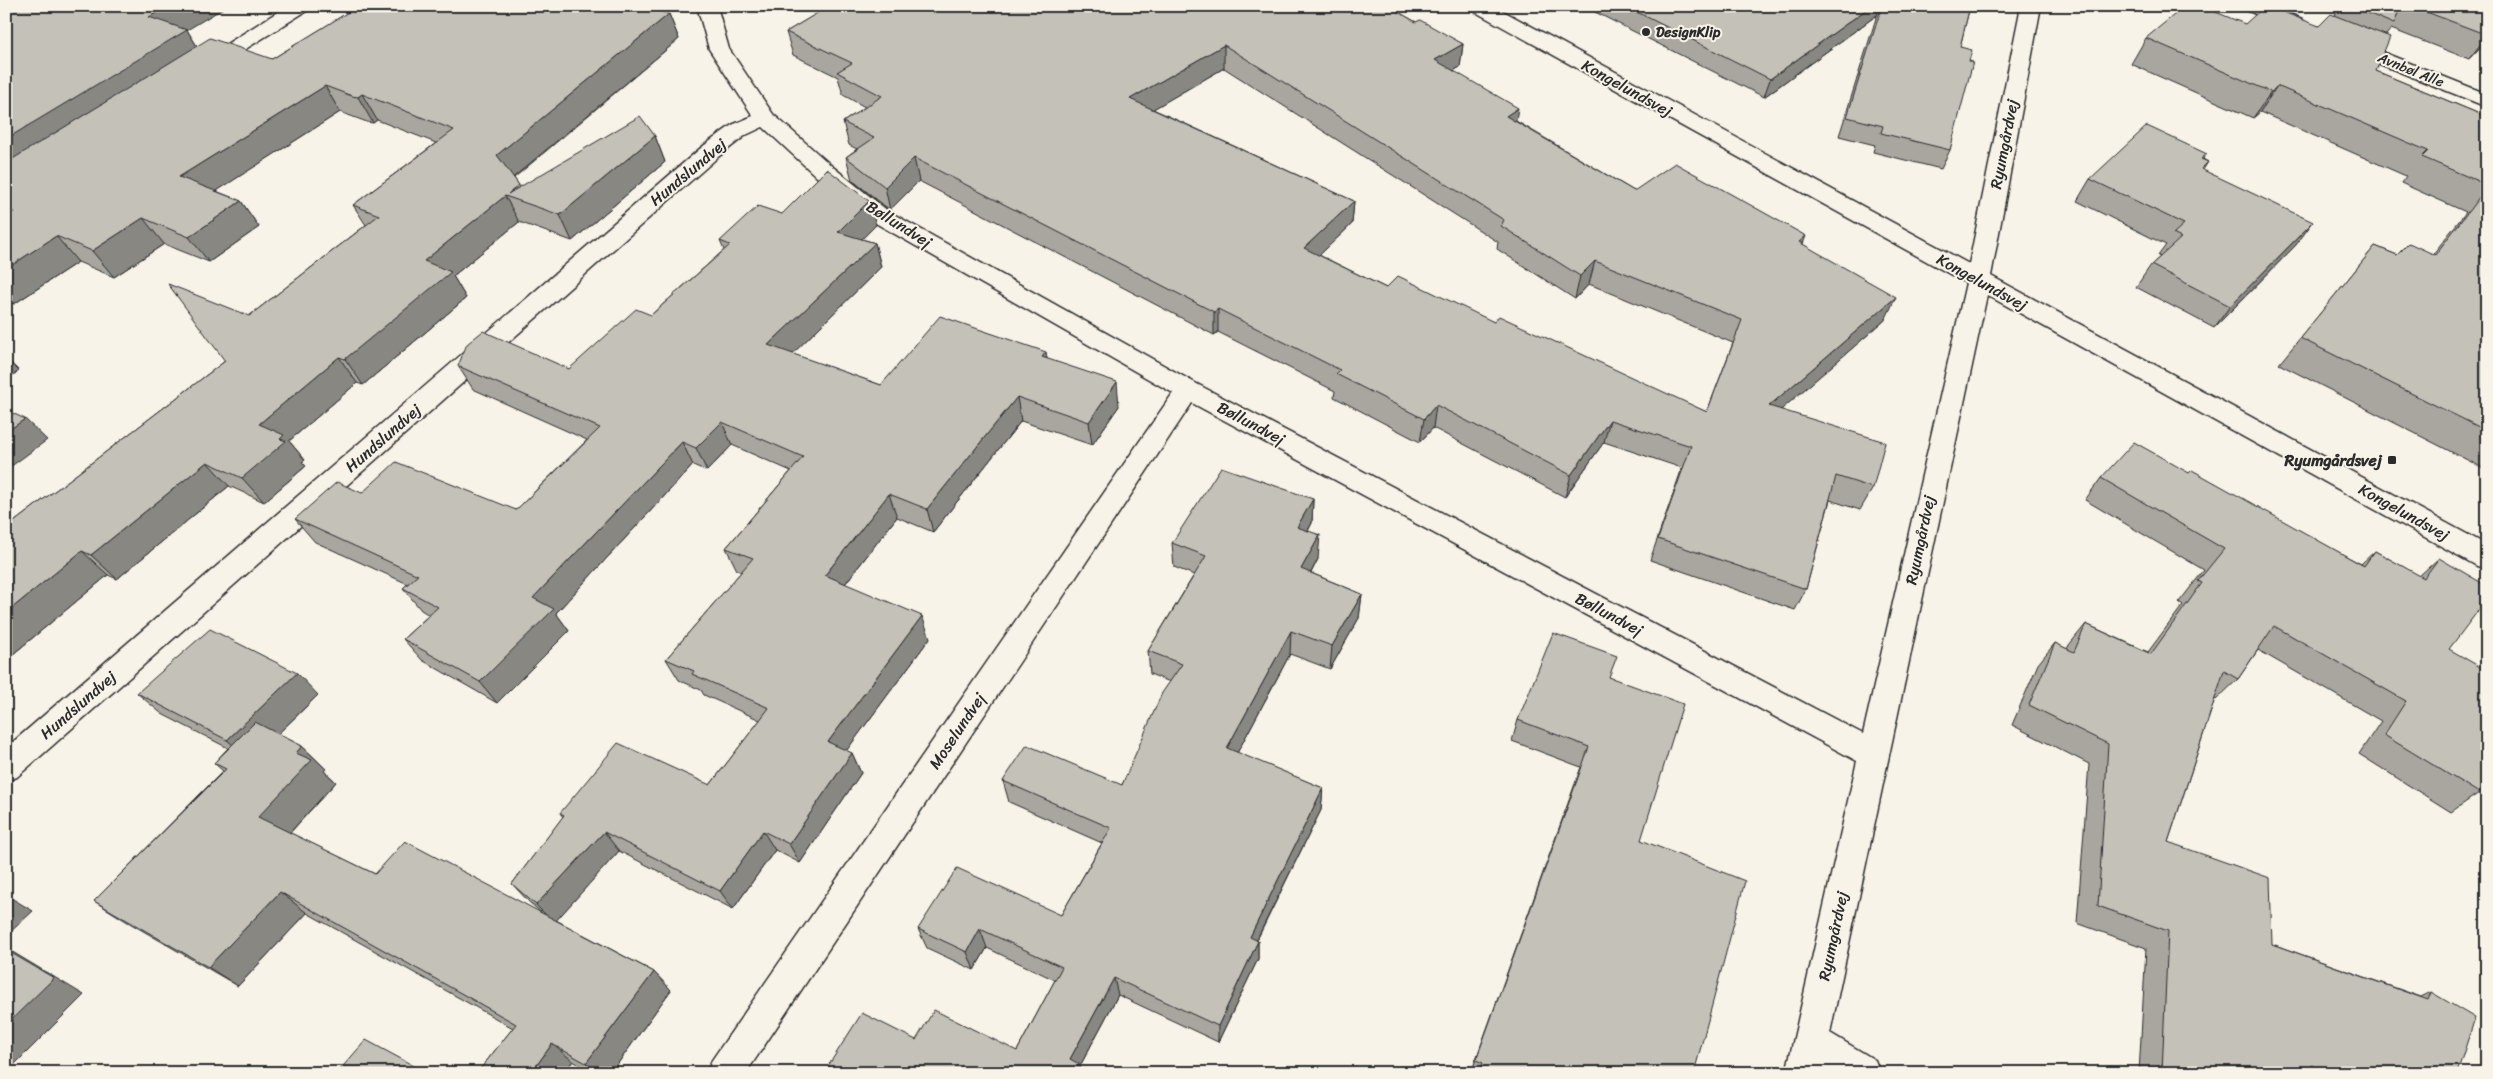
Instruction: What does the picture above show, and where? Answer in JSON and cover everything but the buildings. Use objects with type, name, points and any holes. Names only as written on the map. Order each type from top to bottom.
[{"type":"street","points":[[192,74],[301,6]]},
{"type":"street","name":"Bøllundvej","points":[[707,6],[719,50],[765,118],[825,172],[880,216],[1188,390],[1873,754]]},
{"type":"street","name":"Kongelundsvej","points":[[1479,6],[2487,558]]},
{"type":"street","name":"Ryumgårdvej","points":[[1807,1056],[1978,280],[2031,6]]},
{"type":"street","name":"Avnbøl Alle","points":[[2253,6],[2487,101]]},
{"type":"street","name":"Hundslundvej","points":[[6,767],[710,152],[739,130],[765,118]]},
{"type":"street","name":"Moselundvej","points":[[725,1073],[1188,390]]},
{"type":"street","points":[[1807,1056],[1862,1073]]},
{"type":"place","name":"DesignKlip","points":[[1646,32]]},
{"type":"place","name":"Ryumgårdsvej","points":[[2392,460]]}]
